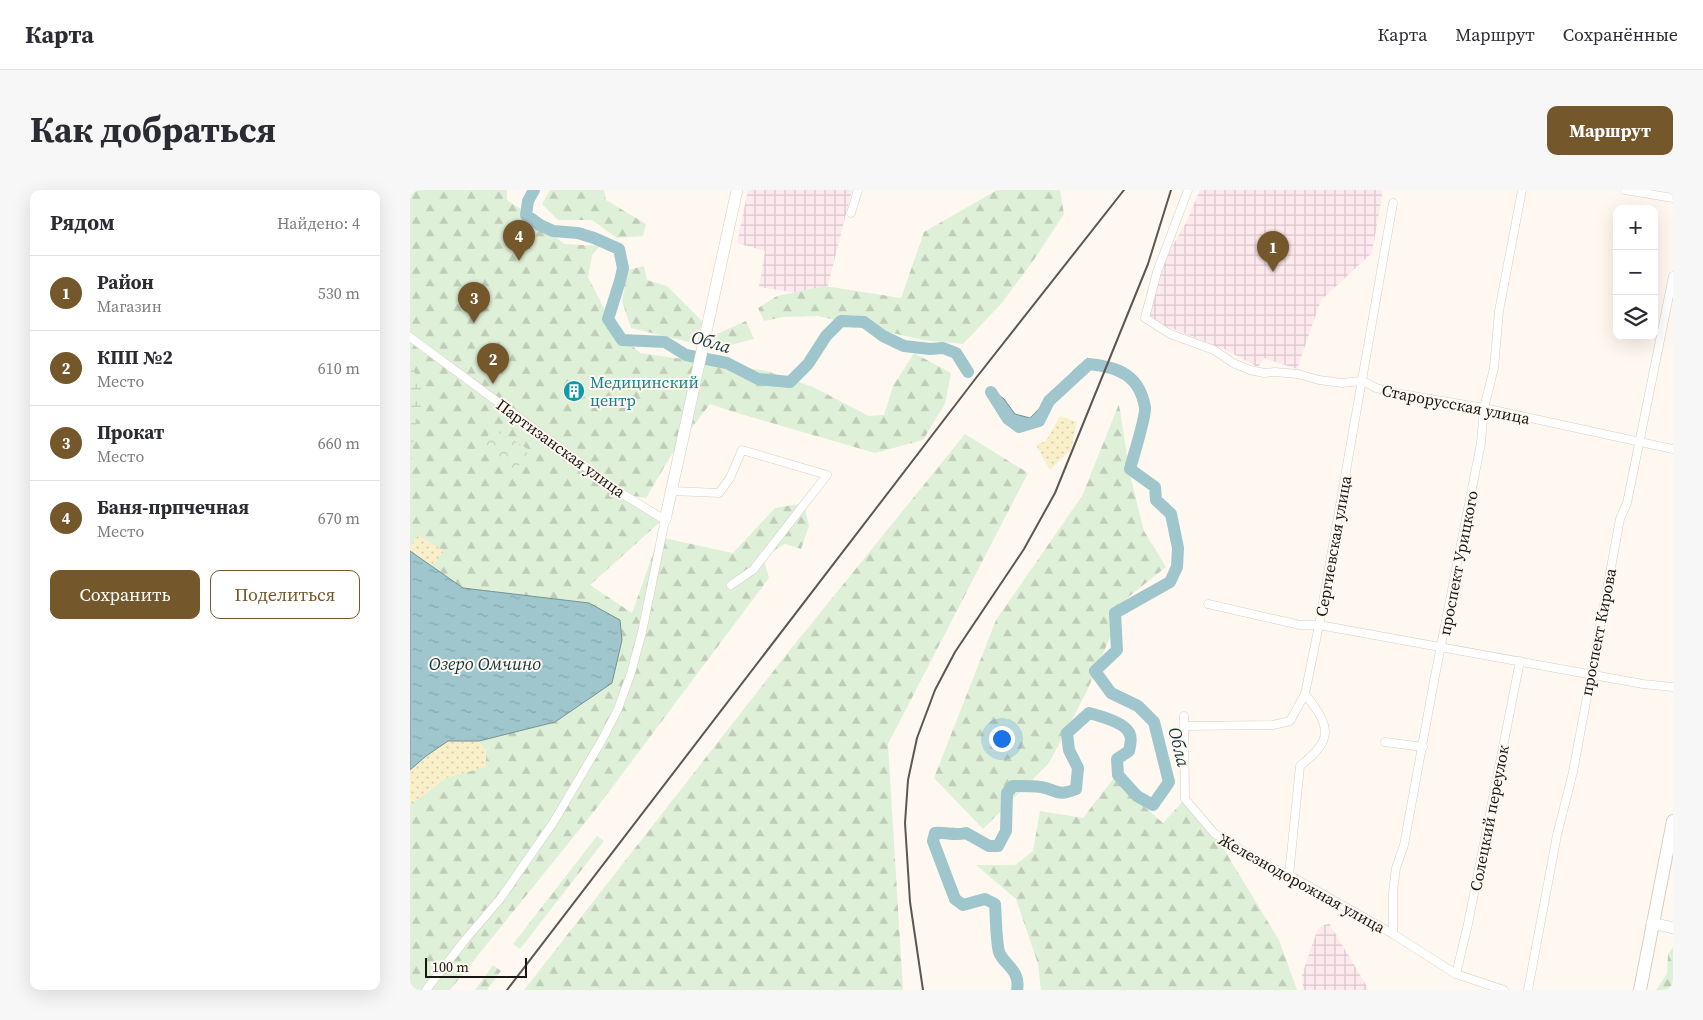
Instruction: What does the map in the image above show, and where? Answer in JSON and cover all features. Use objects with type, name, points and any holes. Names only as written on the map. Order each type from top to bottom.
[{"type":"main road","points":[[1640,990],[1673,821]]},
{"type":"street","points":[[426,990],[465,940],[500,900],[553,823],[614,717],[631,673],[642,632],[737,190]]},
{"type":"street","points":[[851,213],[858,190]]},
{"type":"street","name":"Старорусская улица","points":[[1188,190],[1157,272],[1145,318],[1170,334],[1214,350],[1233,363],[1250,370],[1264,373],[1298,374],[1319,380],[1342,383],[1363,380],[1376,388],[1386,391],[1484,408],[1673,450]]},
{"type":"street","name":"проспект Урицкого","points":[[1393,934],[1393,892],[1396,868],[1404,845],[1481,443],[1484,408],[1494,368],[1498,311],[1522,190]]},
{"type":"street","points":[[1626,190],[1673,198]]},
{"type":"street","name":"Сергиевская улица","points":[[1185,726],[1274,725],[1290,721],[1305,694],[1320,625],[1393,202]]},
{"type":"street","name":"проспект Кирова","points":[[1528,990],[1557,835],[1573,772],[1620,519],[1627,503],[1673,276]]},
{"type":"street","name":"Партизанская улица","points":[[410,337],[621,494],[665,520]]},
{"type":"street","points":[[672,491],[719,493],[730,478],[742,450],[827,475],[753,570],[731,585]]},
{"type":"street","points":[[1208,604],[1300,625],[1320,625],[1643,684],[1673,687]]},
{"type":"street","name":"Солецкий переулок","points":[[1456,974],[1468,924],[1520,661]]},
{"type":"street","points":[[1289,875],[1300,766],[1315,754],[1323,743],[1325,724],[1320,712],[1305,694]]},
{"type":"street","name":"Железнодорожная улица","points":[[1184,716],[1186,799],[1214,833],[1264,864],[1289,875],[1393,934],[1456,974],[1504,990]]},
{"type":"street","points":[[1385,742],[1423,747]]},
{"type":"street","points":[[1652,923],[1673,928]]},
{"type":"shaded area","points":[[748,190],[852,190],[825,297],[759,287],[765,251],[737,243]]},
{"type":"shaded area","points":[[1200,190],[1383,190],[1372,253],[1321,300],[1297,369],[1264,358],[1258,367],[1224,349],[1145,318],[1157,272],[1186,223]]},
{"type":"shaded area","points":[[1329,923],[1369,990],[1303,990],[1302,975],[1318,928]]},
{"type":"green space","points":[[410,190],[507,190],[507,200],[536,219],[564,244],[600,246],[592,255],[588,277],[615,330],[640,353],[767,371],[813,387],[869,416],[884,415],[893,386],[914,353],[951,373],[945,404],[923,440],[875,453],[710,404],[672,454],[646,498],[622,494],[660,522],[590,585],[632,613],[659,537],[733,553],[775,508],[804,503],[809,526],[801,549],[785,544],[763,557],[769,578],[596,809],[450,990],[410,990],[410,770],[448,741],[589,603],[463,588],[410,551]]},
{"type":"green space","points":[[550,190],[604,190],[606,200],[646,224],[643,236],[617,238],[592,220],[558,220],[542,204]]},
{"type":"green space","points":[[997,190],[1060,190],[1064,214],[1033,261],[1001,304],[963,344],[923,340],[818,316],[783,317],[764,321],[758,308],[777,296],[825,286],[901,298],[924,232]]},
{"type":"green space","points":[[644,266],[647,280],[667,286],[703,322],[693,343],[631,328],[622,301],[628,270]]},
{"type":"green space","points":[[746,321],[754,339],[715,349],[712,336]]},
{"type":"green space","points":[[410,361],[424,396],[414,433],[410,482]]},
{"type":"green space","points":[[1119,404],[1130,475],[1144,531],[1166,567],[1127,598],[1086,693],[1049,763],[983,829],[934,778],[996,620],[1082,496]]},
{"type":"green space","points":[[494,427],[529,450],[516,470],[481,446]]},
{"type":"green space","points":[[965,434],[1028,473],[888,744],[903,990],[524,990],[790,650]]},
{"type":"green space","points":[[1113,779],[1163,823],[1185,799],[1214,833],[1279,940],[1297,990],[1041,990],[1038,964],[1016,899],[976,865],[1015,865],[1033,851],[1040,811],[1083,818]]},
{"type":"green space","points":[[597,836],[604,841],[520,949],[513,944]]},
{"type":"green space","points":[[1673,947],[1673,990],[1656,990],[1667,974],[1668,954]]},
{"type":"green space","points":[[493,965],[501,971],[487,990],[475,990]]},
{"type":"sand","points":[[1060,416],[1077,422],[1071,449],[1050,470],[1036,445],[1046,441]]},
{"type":"sand","points":[[418,535],[444,551],[432,567],[410,552],[410,547]]},
{"type":"sand","points":[[448,741],[479,741],[486,751],[486,767],[446,778],[410,806],[410,770]]},
{"type":"water","points":[[1088,358],[1089,364],[1049,401],[1039,421],[1019,427],[1008,419],[991,392],[994,391],[1004,399],[1015,414],[1030,418],[1065,382],[1073,371]]},
{"type":"water","name":"Озеро Омчино","points":[[410,551],[463,588],[589,603],[620,620],[622,640],[612,683],[555,722],[479,741],[448,741],[410,770]]},
{"type":"waterway","name":"Обла","points":[[534,190],[528,201],[526,215],[540,225],[553,231],[578,233],[619,249],[623,268],[608,319],[622,340],[665,342],[686,355],[727,363],[758,379],[790,382],[808,364],[826,336],[841,321],[864,322],[883,336],[904,346],[930,349],[943,348],[956,353],[968,372]]},
{"type":"waterway","name":"Обла","points":[[991,392],[1008,419],[1019,427],[1039,421],[1049,401],[1089,364],[1109,367],[1133,380],[1142,397],[1145,413],[1130,469],[1155,487],[1156,500],[1171,514],[1178,548],[1177,567],[1170,582],[1115,613],[1117,650],[1095,671],[1111,693],[1138,706],[1154,722],[1169,782],[1153,805],[1137,796],[1118,775],[1117,759],[1129,751],[1131,743],[1128,731],[1119,724],[1089,713],[1067,733],[1069,750],[1078,768],[1076,789],[1061,793],[1041,787],[1013,786],[1007,793],[1006,831],[998,846],[989,846],[966,833],[935,833],[933,841],[955,899],[963,905],[985,899],[995,904],[999,952],[1014,972],[1018,983],[1017,990]]},
{"type":"railway","points":[[507,990],[976,378],[1124,190]]},
{"type":"railway","points":[[923,990],[910,902],[905,823],[908,780],[917,738],[935,690],[955,652],[1024,549],[1055,493],[1148,264],[1171,190]]},
{"type":"place","name":"Баня-прпчечная","points":[[519,261]]},
{"type":"place","name":"Район","points":[[1273,272]]},
{"type":"place","name":"Прокат","points":[[474,323]]},
{"type":"place","name":"КПП №2","points":[[493,384]]},
{"type":"place","name":"Медицинский центр","points":[[574,391]]}]
